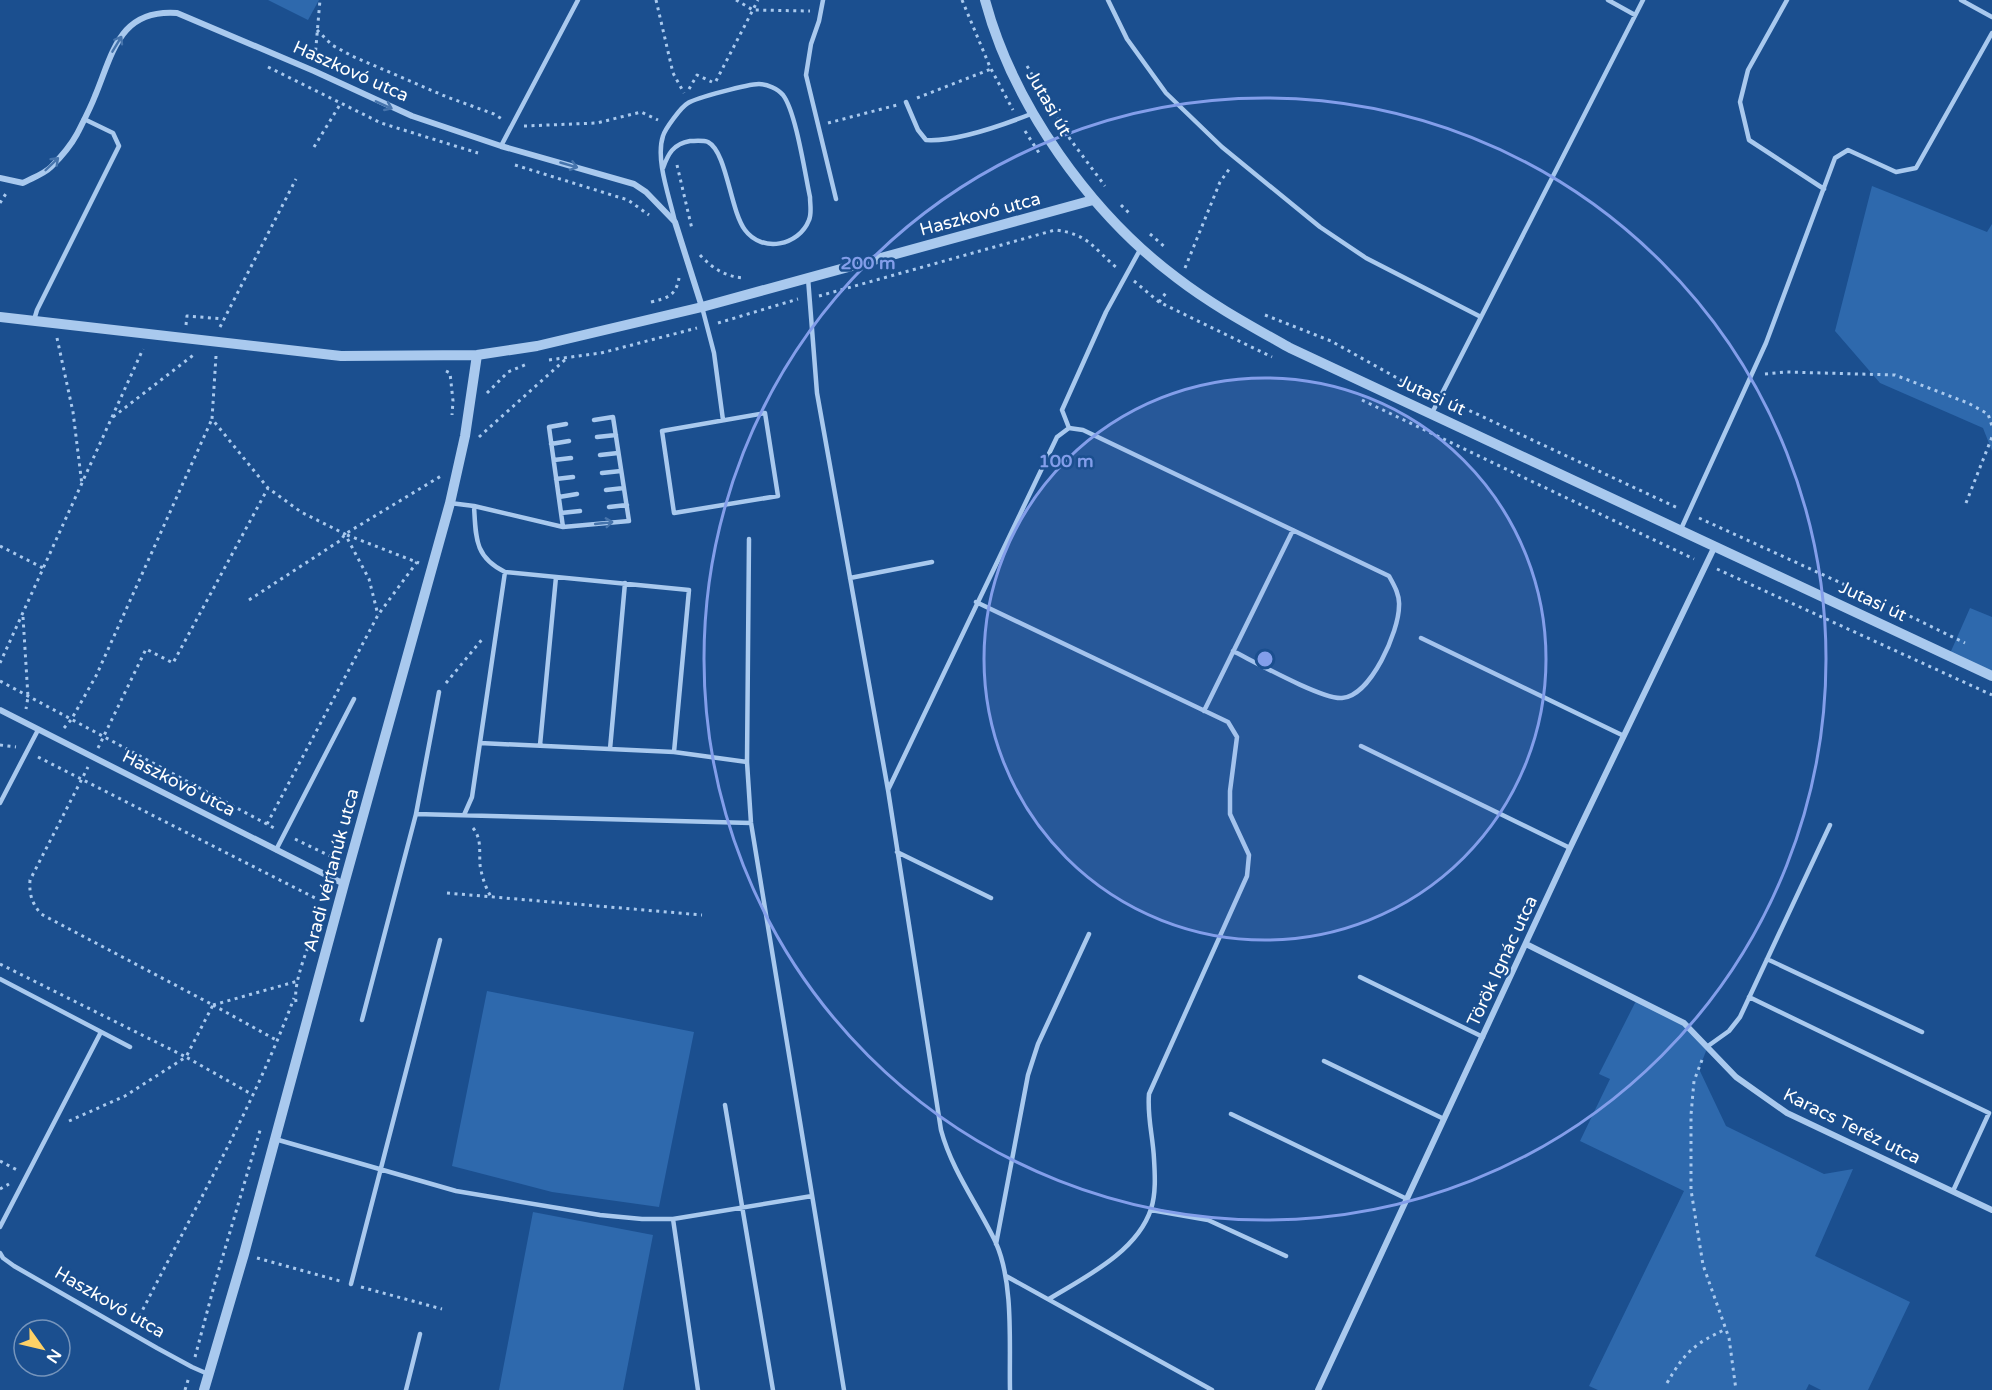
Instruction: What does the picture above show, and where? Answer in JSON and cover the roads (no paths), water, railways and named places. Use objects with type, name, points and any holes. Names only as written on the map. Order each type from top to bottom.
[{"type":"street","name":"Jutasi út","points":[[985,0],[1006,61],[1034,113],[1059,154],[1093,200],[1141,248],[1177,278],[1233,316],[1290,348],[1992,676]]},
{"type":"street","name":"Haszkovó utca","points":[[0,178],[23,183],[50,168],[76,136],[95,98],[113,48],[122,34],[146,15],[161,12],[177,13],[314,71],[412,116],[501,146],[634,184],[646,192],[675,222],[702,307]]},
{"type":"street","name":"Haszkovó utca","points":[[0,317],[341,356],[477,355],[537,346],[702,307],[1093,200]]},
{"type":"street","name":"Aradi vértanúk utca","points":[[204,1390],[244,1254],[450,503],[477,355]]},
{"type":"street","name":"Török Ignác utca","points":[[1318,1390],[1570,849],[1715,546]]},
{"type":"street","name":"Haszkovó utca","points":[[0,710],[344,884]]},
{"type":"street","name":"Karacs Teréz utca","points":[[1526,944],[1684,1023],[1736,1077],[1787,1113],[1992,1210]]},
{"type":"lane","points":[[501,146],[578,0]]},
{"type":"lane","points":[[823,0],[811,44],[806,75],[836,199]]},
{"type":"lane","points":[[1108,0],[1127,39],[1166,93],[1237,159],[1320,227],[1366,258],[1481,317]]},
{"type":"lane","points":[[1608,0],[1635,15]]},
{"type":"lane","points":[[1432,413],[1643,0]]},
{"type":"lane","points":[[1787,0],[1748,70],[1740,102],[1749,140],[1824,189]]},
{"type":"lane","points":[[1961,0],[1992,17]]},
{"type":"lane","points":[[1680,530],[1766,343],[1835,158],[1848,150],[1896,172],[1916,168],[1992,33]]},
{"type":"lane","points":[[663,168],[671,150],[681,142],[708,142],[717,150],[736,216],[746,232],[767,244],[788,242],[800,234],[809,220],[810,197],[792,115],[784,96],[776,89],[759,84],[714,94],[688,103],[664,133],[661,149],[663,168],[675,222]]},
{"type":"lane","points":[[906,102],[918,130],[926,140],[938,141],[1034,113]]},
{"type":"lane","points":[[39,321],[37,310],[119,146],[113,132],[84,119]]},
{"type":"lane","points":[[1069,428],[1062,410],[1106,312],[1141,248]]},
{"type":"lane","points":[[808,278],[817,393],[888,790],[941,1130],[947,1151],[996,1244],[1006,1276],[1010,1390]]},
{"type":"lane","points":[[702,307],[714,353],[723,420]]},
{"type":"lane","points":[[765,413],[778,496],[674,513],[662,431],[723,420],[765,413]]},
{"type":"lane","points":[[450,503],[474,506],[563,527],[629,521],[613,417],[594,420]]},
{"type":"lane","points":[[563,527],[549,427],[566,424]]},
{"type":"lane","points":[[888,790],[1057,436],[1069,428],[1083,430],[1389,576],[1395,586],[1400,604],[1396,628],[1375,673],[1357,692],[1343,699],[1325,696],[1233,651]]},
{"type":"lane","points":[[597,437],[616,435]]},
{"type":"lane","points":[[551,444],[569,441]]},
{"type":"lane","points":[[600,455],[618,453]]},
{"type":"lane","points":[[554,460],[571,458]]},
{"type":"lane","points":[[603,473],[621,471]]},
{"type":"lane","points":[[556,479],[573,477]]},
{"type":"lane","points":[[606,490],[624,488]]},
{"type":"lane","points":[[559,497],[577,494]]},
{"type":"lane","points":[[609,507],[627,505]]},
{"type":"lane","points":[[474,506],[479,549],[493,566],[505,572],[689,590],[674,752]]},
{"type":"lane","points":[[561,513],[580,511]]},
{"type":"lane","points":[[1204,711],[1293,530]]},
{"type":"lane","points":[[749,539],[747,762],[751,823],[844,1390]]},
{"type":"lane","points":[[850,578],[933,562]]},
{"type":"lane","points":[[464,815],[472,797],[505,572]]},
{"type":"lane","points":[[540,745],[556,576]]},
{"type":"lane","points":[[610,749],[625,583]]},
{"type":"lane","points":[[976,602],[1228,722],[1237,737],[1230,791],[1230,814],[1249,855],[1247,876],[1149,1094],[1148,1113],[1154,1155],[1155,1184],[1151,1210],[1136,1235],[1116,1258],[1048,1299]]},
{"type":"lane","points":[[1421,638],[1624,736]]},
{"type":"lane","points":[[362,1020],[416,814],[439,692]]},
{"type":"lane","points":[[276,850],[354,699]]},
{"type":"lane","points":[[0,803],[38,730]]},
{"type":"lane","points":[[480,743],[674,752],[747,762]]},
{"type":"lane","points":[[1361,746],[1570,849]]},
{"type":"lane","points":[[416,814],[751,823]]},
{"type":"lane","points":[[1708,1046],[1729,1031],[1740,1017],[1830,825]]},
{"type":"lane","points":[[897,852],[991,898]]},
{"type":"lane","points":[[996,1244],[1028,1075],[1038,1044],[1089,934]]},
{"type":"lane","points":[[351,1284],[440,940]]},
{"type":"lane","points":[[1767,959],[1922,1032]]},
{"type":"lane","points":[[1360,977],[1483,1037]]},
{"type":"lane","points":[[0,979],[130,1047]]},
{"type":"lane","points":[[1749,997],[1989,1113],[1953,1191]]},
{"type":"lane","points":[[0,1227],[101,1032]]},
{"type":"lane","points":[[1324,1061],[1444,1119]]},
{"type":"lane","points":[[725,1105],[773,1390]]},
{"type":"lane","points":[[1231,1114],[1407,1199]]},
{"type":"lane","points":[[275,1139],[456,1191],[600,1215],[673,1219],[812,1196]]},
{"type":"lane","points":[[1151,1210],[1208,1220],[1286,1256]]},
{"type":"lane","points":[[673,1219],[698,1390]]},
{"type":"lane","name":"Haszkovó utca","points":[[0,1254],[14,1266],[208,1374]]},
{"type":"lane","points":[[1006,1276],[1212,1390]]},
{"type":"lane","points":[[406,1390],[420,1334]]}]
